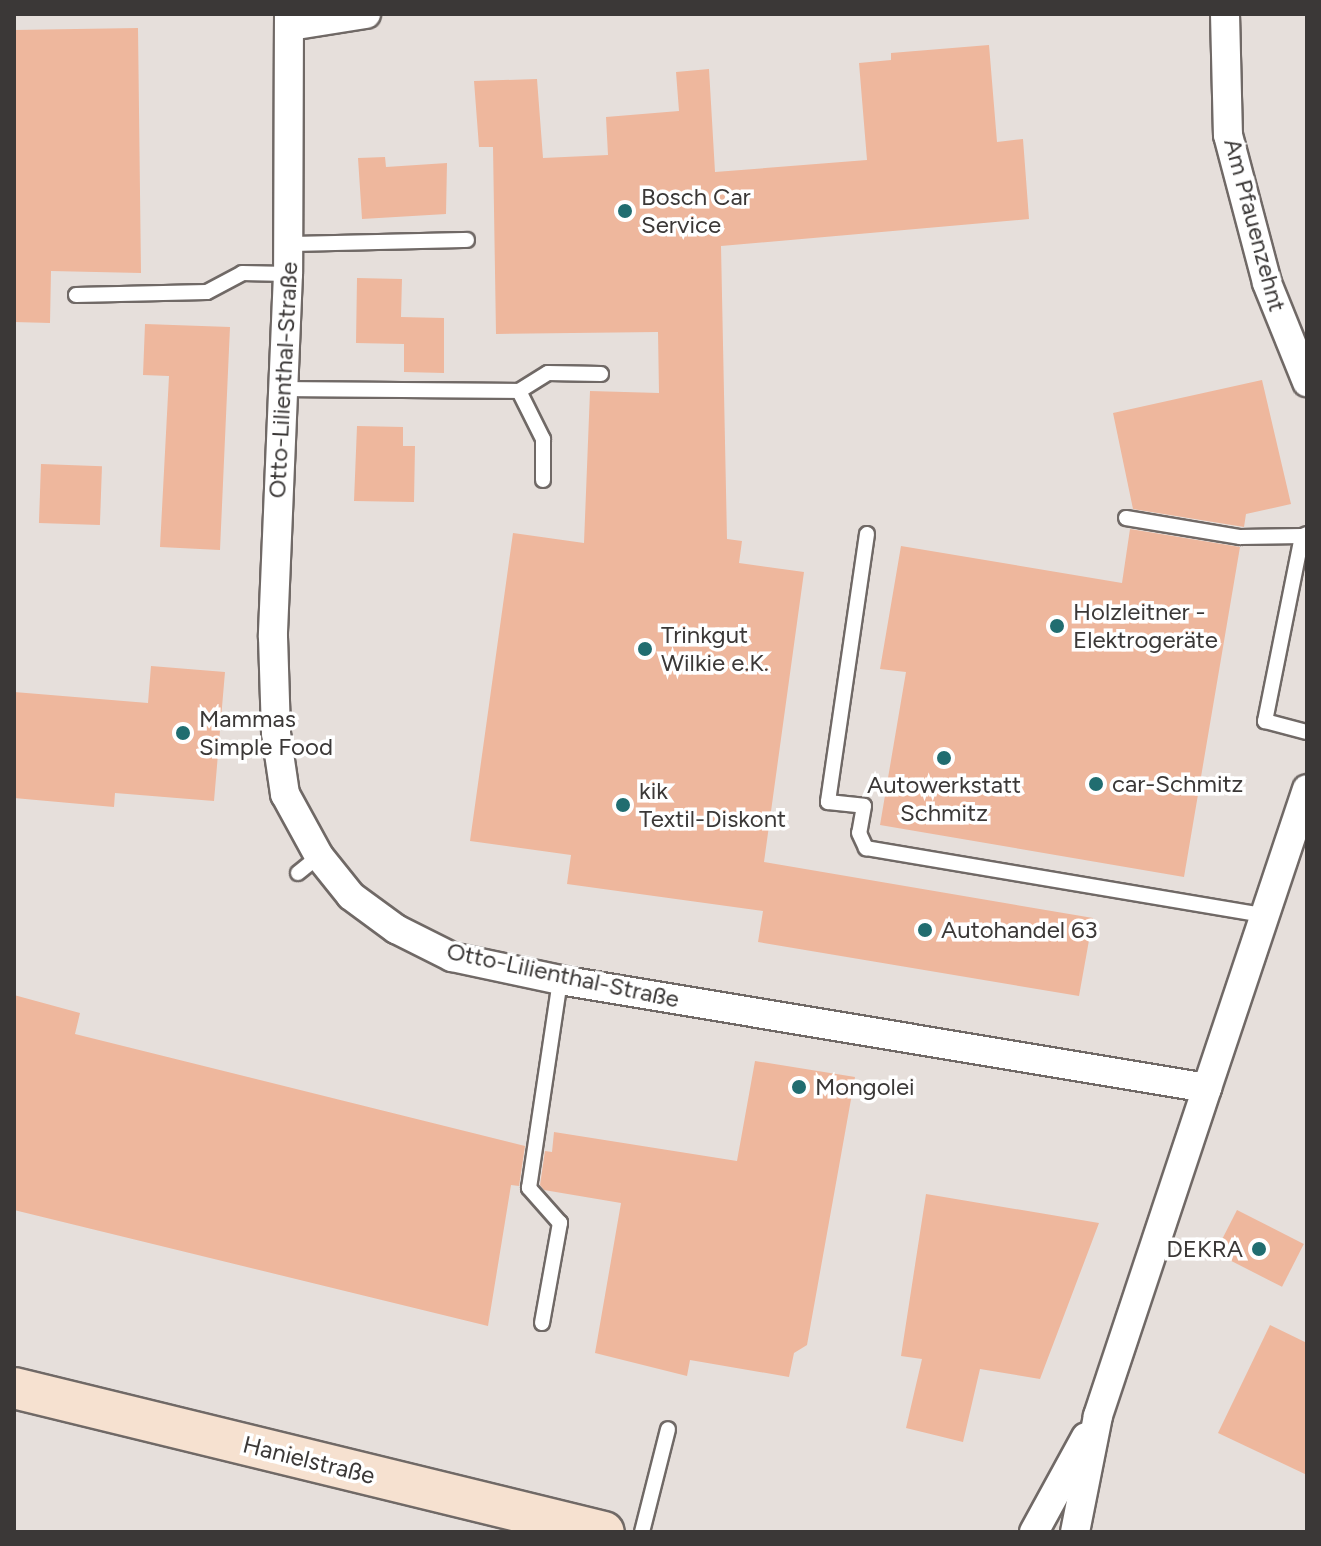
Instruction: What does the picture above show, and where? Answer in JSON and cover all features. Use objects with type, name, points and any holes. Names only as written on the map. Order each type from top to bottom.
[{"type":"main road","name":"Hanielstraße","points":[[14,1388],[604,1532]]},
{"type":"street","points":[[290,20],[366,14]]},
{"type":"street","name":"Am Pfauenzehnt","points":[[1225,14],[1228,135],[1267,283],[1307,382]]},
{"type":"street","name":"Otto-Lilienthal-Straße","points":[[290,20],[285,529],[276,733],[285,794],[308,864],[396,929],[452,957],[560,980],[1207,1088]]},
{"type":"street","points":[[1075,1532],[1098,1416],[1262,915],[1307,789]]},
{"type":"street","points":[[1034,1532],[1098,1416]]},
{"type":"lane","points":[[289,244],[467,240]]},
{"type":"lane","points":[[76,295],[207,292],[242,273],[288,274]]},
{"type":"lane","points":[[285,389],[519,391],[548,373],[601,374]]},
{"type":"lane","points":[[519,391],[543,439],[543,480]]},
{"type":"lane","points":[[1126,518],[1240,537],[1304,535],[1265,721],[1307,732]]},
{"type":"lane","points":[[867,534],[828,802],[864,806],[859,833],[866,848],[1262,915]]},
{"type":"lane","points":[[542,1323],[560,1223],[529,1188],[560,980]]},
{"type":"lane","points":[[642,1532],[668,1429]]},
{"type":"building","points":[[138,28],[141,273],[51,271],[50,323],[14,322],[14,30]]},
{"type":"building","points":[[989,45],[997,142],[1023,139],[1029,219],[721,246],[727,539],[742,541],[739,563],[804,572],[764,862],[1093,918],[1079,996],[758,942],[763,911],[567,884],[571,855],[470,841],[513,533],[584,543],[590,391],[659,393],[658,332],[496,334],[493,147],[479,147],[474,81],[537,79],[543,158],[608,155],[606,117],[679,111],[676,72],[709,69],[715,172],[867,160],[859,63],[891,60],[891,53]]},
{"type":"building","points":[[385,157],[386,167],[447,163],[446,214],[362,219],[358,158]]},
{"type":"building","points":[[357,278],[402,279],[401,317],[444,318],[444,373],[404,372],[404,344],[356,343]]},
{"type":"building","points":[[145,324],[230,327],[220,550],[160,547],[169,376],[143,375]]},
{"type":"building","points":[[1262,380],[1291,504],[1246,514],[1244,527],[1133,509],[1113,413]]},
{"type":"building","points":[[357,426],[403,427],[403,446],[415,446],[414,502],[354,501]]},
{"type":"building","points":[[41,464],[102,466],[100,525],[39,523]]},
{"type":"building","points":[[1130,529],[1240,547],[1184,877],[880,825],[906,672],[880,669],[901,546],[1122,583]]},
{"type":"building","points":[[151,666],[225,672],[214,801],[115,793],[114,807],[14,798],[14,692],[148,703]]},
{"type":"building","points":[[14,995],[80,1013],[75,1034],[525,1146],[519,1186],[511,1185],[488,1326],[14,1210]]},
{"type":"building","points":[[755,1061],[855,1077],[807,1345],[794,1353],[789,1377],[690,1360],[687,1376],[595,1353],[621,1203],[544,1190],[540,1185],[545,1151],[552,1152],[554,1132],[737,1161]]},
{"type":"building","points":[[926,1194],[1099,1223],[1040,1379],[980,1369],[963,1442],[906,1428],[922,1359],[901,1356]]},
{"type":"building","name":"DEKRA","points":[[1237,1210],[1304,1244],[1282,1287],[1215,1253]]},
{"type":"building","points":[[1270,1325],[1307,1343],[1307,1475],[1218,1433]]},
{"type":"place","name":"Bosch Car Service","points":[[625,211]]},
{"type":"place","name":"Holzleitner - Elektrogeräte","points":[[1057,626]]},
{"type":"place","name":"Trinkgut Wilkie e.K.","points":[[645,649]]},
{"type":"place","name":"Mammas Simple Food","points":[[183,733]]},
{"type":"place","name":"Autowerkstatt Schmitz","points":[[944,758]]},
{"type":"place","name":"car-Schmitz","points":[[1096,784]]},
{"type":"place","name":"kik Textil-Diskont","points":[[623,805]]},
{"type":"place","name":"Autohandel 63","points":[[925,930]]},
{"type":"place","name":"Mongolei","points":[[799,1087]]},
{"type":"place","name":"DEKRA","points":[[1259,1249]]}]
